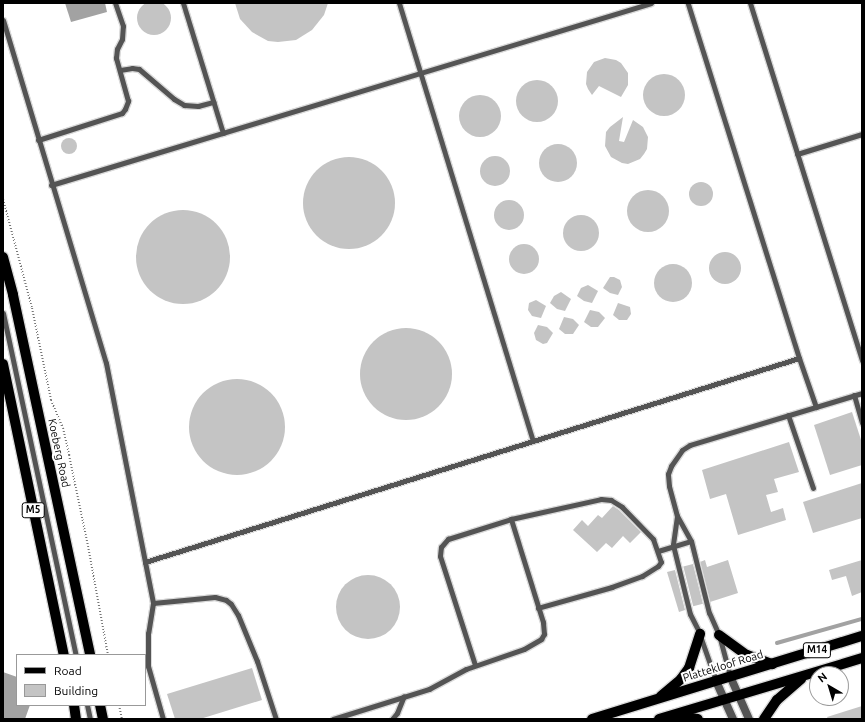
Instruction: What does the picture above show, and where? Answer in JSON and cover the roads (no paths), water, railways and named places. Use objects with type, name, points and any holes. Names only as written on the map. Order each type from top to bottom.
[{"type":"main road","name":"Koeberg Road","points":[[3,257],[13,295],[90,654]]},
{"type":"main road","name":"M5","points":[[3,364],[64,654]]},
{"type":"main road","points":[[654,700],[670,689],[686,673],[694,658],[700,634]]},
{"type":"main road","points":[[719,635],[747,655],[772,664]]},
{"type":"main road","name":"Plattekloof Road","points":[[592,719],[862,636]]},
{"type":"main road","name":"M14","points":[[659,719],[862,658]]},
{"type":"main road","points":[[764,719],[777,700],[808,674]]},
{"type":"main road","points":[[74,706],[76,719]]},
{"type":"main road","points":[[100,706],[103,719]]},
{"type":"main road","points":[[670,716],[698,719]]},
{"type":"street","points":[[730,676],[749,719]]},
{"type":"street","points":[[716,681],[733,719]]},
{"type":"lane","points":[[38,140],[122,113],[128,101],[116,53],[122,39],[123,26],[116,3]]},
{"type":"lane","points":[[183,3],[223,133]]},
{"type":"lane","points":[[399,3],[533,441]]},
{"type":"lane","points":[[51,185],[651,3]]},
{"type":"lane","points":[[688,3],[798,358],[816,407]]},
{"type":"lane","points":[[750,3],[862,361]]},
{"type":"lane","points":[[3,20],[51,185],[106,363],[153,603],[148,633],[148,666],[163,719]]},
{"type":"lane","points":[[120,70],[132,68],[139,69],[174,99],[184,105],[198,106],[213,102]]},
{"type":"lane","points":[[797,154],[862,134]]},
{"type":"lane","points":[[3,313],[76,654]]},
{"type":"lane","points":[[145,562],[798,358]]},
{"type":"lane","points":[[730,676],[719,635],[709,613],[691,541],[677,516],[669,486],[668,474],[676,457],[682,450],[690,445],[862,393]]},
{"type":"lane","points":[[854,395],[862,424]]},
{"type":"lane","points":[[788,415],[813,488]]},
{"type":"lane","points":[[475,666],[442,567],[439,551],[443,543],[448,539],[511,519],[582,502],[605,499],[614,501],[642,527],[652,539],[661,558],[660,565],[642,576],[612,587],[538,608]]},
{"type":"lane","points":[[677,516],[673,545],[690,614],[700,634],[716,681]]},
{"type":"lane","points":[[333,719],[429,689],[475,666],[524,649],[541,639],[544,628],[524,557],[511,519]]},
{"type":"lane","points":[[658,551],[673,545],[691,541]]},
{"type":"lane","points":[[153,603],[215,597],[226,600],[231,604],[238,615],[276,719]]},
{"type":"lane","points":[[392,719],[398,713],[404,696]]},
{"type":"lane","points":[[87,706],[90,719]]},
{"type":"waterway","points":[[777,643],[862,619]]}]
